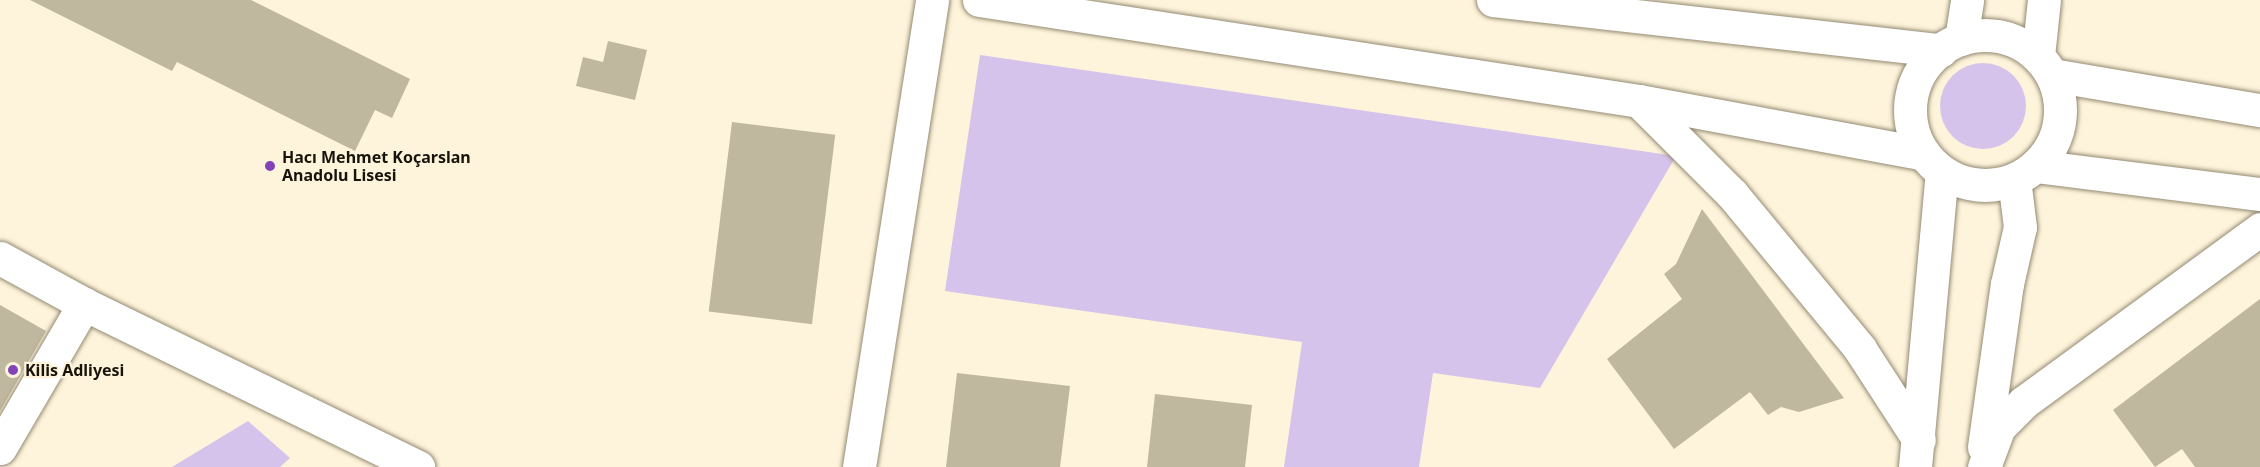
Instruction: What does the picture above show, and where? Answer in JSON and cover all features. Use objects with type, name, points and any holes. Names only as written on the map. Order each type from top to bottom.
[{"type":"street","points":[[859,467],[932,0]]},
{"type":"street","points":[[979,0],[1639,101],[1933,163],[1964,182],[1989,185],[2024,173],[2260,194]]},
{"type":"street","points":[[1493,0],[1692,23],[1951,45],[1994,35],[2018,42],[2045,66],[2260,110]]},
{"type":"street","points":[[1692,23],[1725,0]]},
{"type":"street","points":[[1917,453],[1933,163],[1913,132],[1910,106],[1915,82],[1928,61],[1951,45],[1967,0]]},
{"type":"street","points":[[1983,467],[2007,284],[2020,227],[2024,173],[2050,146],[2059,123],[2060,99],[2045,66],[2044,0]]},
{"type":"street","points":[[1639,101],[1732,195],[1852,340],[1917,453]]},
{"type":"street","points":[[1983,467],[1999,427],[2024,402],[2260,230]]},
{"type":"street","points":[[0,258],[84,304],[418,467]]},
{"type":"street","points":[[0,448],[84,304]]},
{"type":"shaded area","points":[[980,55],[1676,156],[1540,388],[1433,373],[1419,467],[1284,467],[1302,342],[945,291]]},
{"type":"shaded area","points":[[1983,63],[2007,70],[2019,82],[2026,106],[2019,130],[2007,142],[1983,149],[1959,142],[1947,130],[1940,106],[1947,82],[1959,70]]},
{"type":"shaded area","points":[[248,421],[290,458],[280,467],[172,467]]},
{"type":"building","points":[[30,0],[251,0],[410,79],[392,118],[375,110],[355,151],[177,62],[172,71]]},
{"type":"building","points":[[608,41],[647,50],[635,100],[576,86],[583,57],[603,62]]},
{"type":"building","points":[[732,122],[835,135],[812,324],[709,312]]},
{"type":"building","points":[[1702,209],[1844,398],[1799,412],[1781,407],[1768,415],[1750,392],[1674,449],[1607,359],[1682,299],[1664,274],[1676,264]]},
{"type":"building","points":[[2260,299],[2260,467],[2195,467],[2182,449],[2155,467],[2113,410]]},
{"type":"building","name":"Kilis Adliyesi","points":[[0,305],[46,331],[0,411]]},
{"type":"building","points":[[957,373],[1070,386],[1060,467],[946,467]]},
{"type":"building","points":[[1155,394],[1252,405],[1245,467],[1147,467]]},
{"type":"place","name":"Hacı Mehmet Koçarslan Anadolu Lisesi","points":[[270,166]]},
{"type":"place","name":"Kilis Adliyesi","points":[[13,370]]}]
